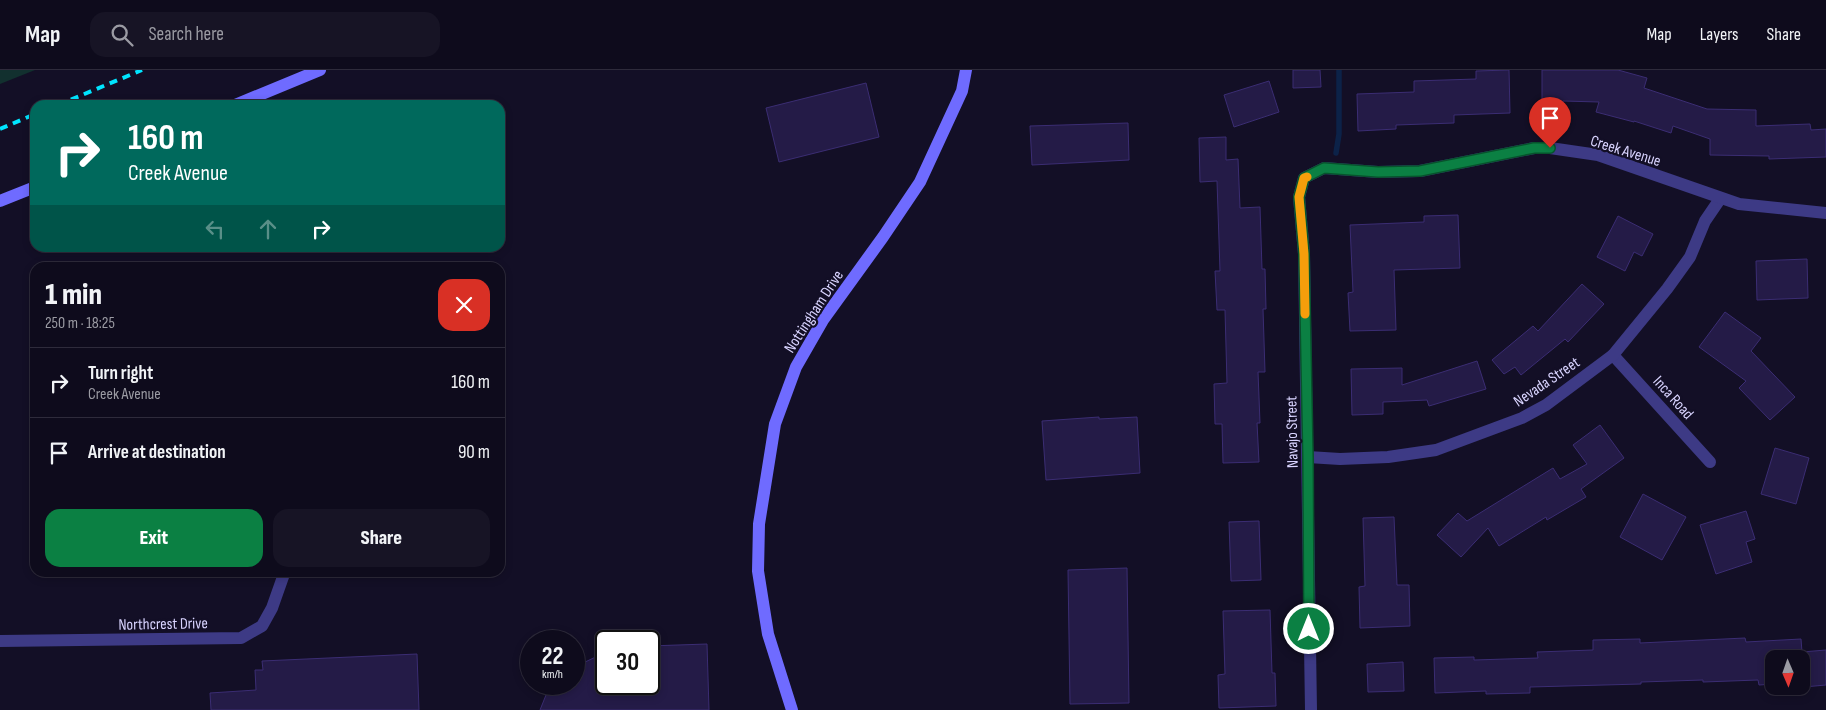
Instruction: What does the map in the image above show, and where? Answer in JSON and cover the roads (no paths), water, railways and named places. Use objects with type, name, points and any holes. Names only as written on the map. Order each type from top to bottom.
[{"type":"street","points":[[247,100],[320,70]]},
{"type":"street","name":"Nottingham Drive","points":[[792,710],[768,634],[758,571],[759,524],[776,424],[796,367],[824,320],[884,238],[920,182],[962,92],[966,70]]},
{"type":"street","name":"Creek Avenue","points":[[1324,168],[1378,172],[1420,171],[1534,148],[1550,148],[1598,156],[1739,204],[1826,213]]},
{"type":"street","name":"Navajo Street","points":[[1312,710],[1309,648],[1304,254],[1299,197],[1304,178],[1324,168]]},
{"type":"street","points":[[0,201],[30,189]]},
{"type":"street","name":"Nevada Street","points":[[1308,457],[1340,459],[1388,457],[1444,447],[1522,418],[1546,404],[1613,355],[1667,289],[1690,257],[1704,222],[1720,199]]},
{"type":"street","name":"Inca Road","points":[[1613,355],[1710,462]]},
{"type":"street","name":"Northcrest Drive","points":[[0,641],[241,638],[262,626],[272,608],[283,577]]},
{"type":"waterway","points":[[1336,153],[1339,134],[1339,70]]},
{"type":"railway","points":[[70,100],[142,70]]},
{"type":"railway","points":[[0,129],[30,116]]}]
